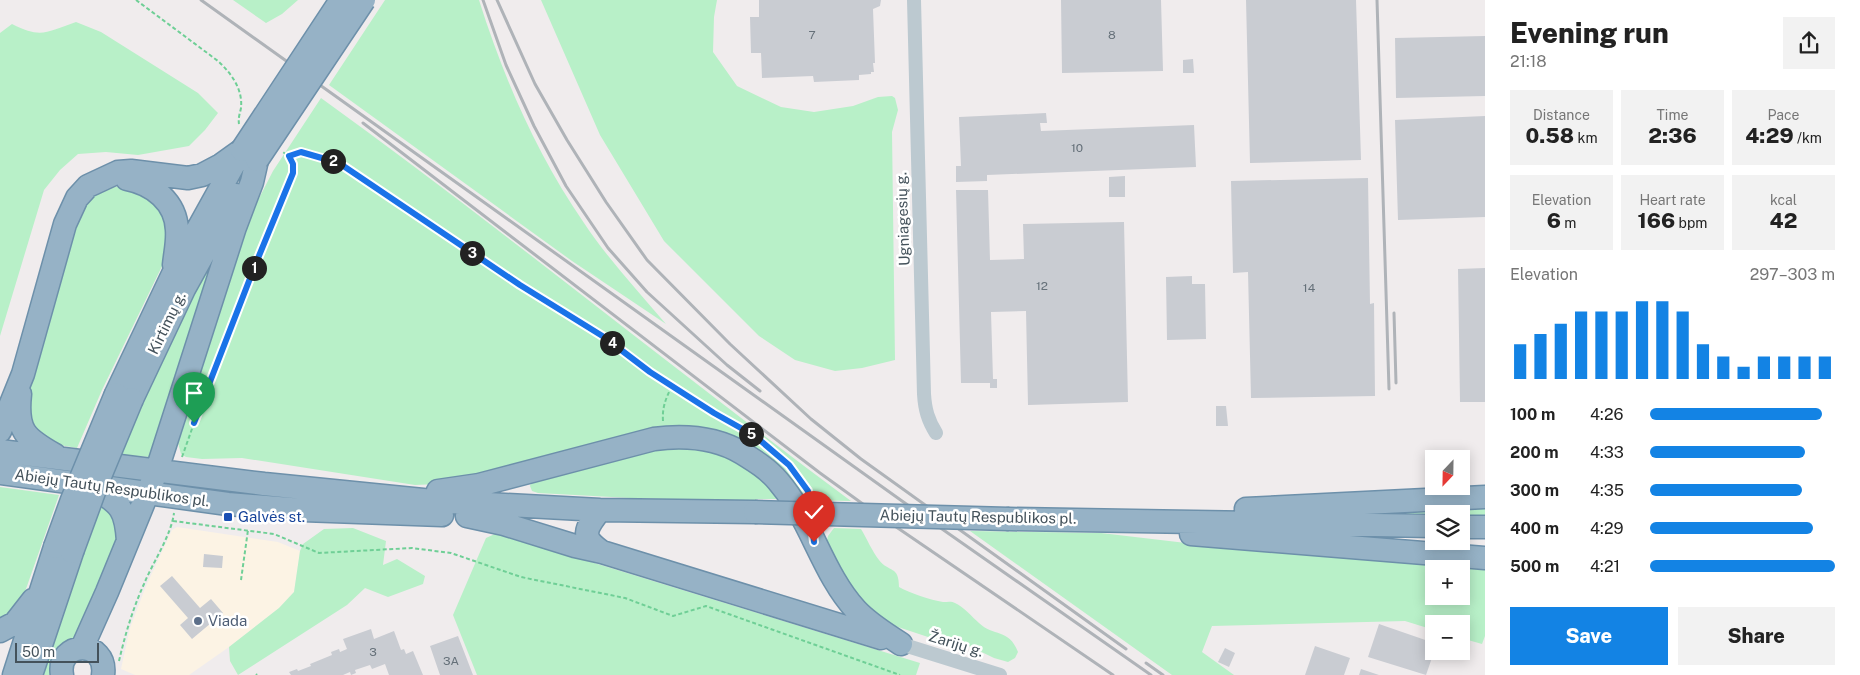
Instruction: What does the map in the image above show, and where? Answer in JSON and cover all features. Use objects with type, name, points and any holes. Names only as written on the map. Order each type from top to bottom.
[{"type":"highway","name":"Kirtimų g.","points":[[14,675],[42,587],[64,549],[98,481],[124,396],[173,274],[250,155],[341,0]]},
{"type":"highway","name":"Kirtimų g.","points":[[124,396],[157,344],[204,252],[250,155],[364,0]]},
{"type":"highway","points":[[0,431],[23,374],[69,211],[82,192],[88,186],[118,172],[131,171],[181,178],[194,177],[250,155],[252,182],[232,237],[157,470],[107,592],[103,665],[74,650],[67,654],[63,661],[62,675]]},
{"type":"highway","points":[[106,178],[128,179],[149,186],[168,203],[177,230],[173,274]]},
{"type":"highway","points":[[23,374],[19,415],[22,426],[31,440],[63,459]]},
{"type":"highway","points":[[382,495],[466,488],[666,438],[694,437],[721,443],[737,450],[766,469],[778,480],[790,496],[841,590],[855,610],[868,622],[902,644]]},
{"type":"highway","name":"Abiejų Tautų Respublikos pl.","points":[[1,468],[63,459],[264,484],[382,495],[433,502],[600,510],[1425,526]]},
{"type":"highway","name":"Abiejų Tautų Respublikos pl.","points":[[1,468],[89,485],[228,504],[303,510],[467,516],[522,506]]},
{"type":"highway","points":[[89,485],[110,498],[121,508],[126,520],[128,542]]},
{"type":"highway","points":[[1137,520],[1218,510],[1485,497]]},
{"type":"highway","points":[[600,510],[589,525],[586,536],[590,544],[602,552]]},
{"type":"highway","points":[[467,516],[504,524],[575,546],[602,552],[902,644]]},
{"type":"highway","points":[[1107,520],[1169,532],[1216,537],[1485,558]]},
{"type":"highway","points":[[1470,526],[1485,527]]},
{"type":"highway","name":"Kirtimų g.","points":[[31,675],[64,549]]},
{"type":"highway","points":[[0,631],[15,623],[42,587]]},
{"type":"highway","points":[[822,619],[835,614],[840,609],[841,590]]},
{"type":"street","name":"Ugniagesių g.","points":[[914,0],[924,394],[926,410],[936,433]]},
{"type":"street","name":"Žarijų g.","points":[[902,644],[1000,675]]},
{"type":"path","points":[[136,0],[229,71]]},
{"type":"path","points":[[182,459],[199,408],[293,173],[293,164],[289,156],[301,152],[339,163],[520,285],[604,337],[650,372],[762,442],[789,465],[808,491],[809,499]]},
{"type":"path","points":[[666,438],[662,411],[664,401],[672,386]]},
{"type":"path","points":[[103,665],[128,627],[142,586],[173,521],[274,534],[319,553],[412,548],[451,554],[521,577],[625,598],[673,616],[706,606],[900,675]]},
{"type":"path","points":[[241,580],[248,530]]},
{"type":"shaded area","points":[[177,527],[278,542],[300,551],[294,592],[279,608],[189,675],[135,675],[121,669],[130,628],[146,586],[172,530]]},
{"type":"green space","points":[[233,0],[298,0],[282,14],[266,23]]},
{"type":"green space","points":[[385,0],[479,0],[499,59],[523,116],[551,171],[593,236],[666,324],[572,261],[329,85]]},
{"type":"green space","points":[[541,0],[717,0],[714,17],[713,52],[737,86],[781,107],[814,112],[853,106],[878,97],[892,96],[895,98],[898,110],[892,132],[895,360],[862,368],[835,371],[795,360],[759,336],[664,241],[600,135]]},
{"type":"green space","points":[[76,22],[101,32],[198,93],[218,113],[189,146],[138,155],[106,152],[78,154],[60,170],[44,190],[0,336],[0,33],[12,24],[38,33]]},
{"type":"green space","points":[[321,98],[455,197],[718,401],[851,501],[803,500],[730,438],[439,484],[415,485],[242,458],[202,459],[186,457],[181,454],[178,443],[252,212],[273,171]]},
{"type":"green space","points":[[115,187],[149,194],[169,222],[165,260],[102,390],[77,448],[48,443],[33,434],[27,399],[76,221],[91,198],[107,189]]},
{"type":"green space","points":[[226,235],[150,457],[120,455],[170,343]]},
{"type":"green space","points":[[651,446],[702,448],[723,454],[757,473],[773,490],[777,499],[756,499],[755,502],[630,498],[538,493],[532,491],[530,486],[532,480]]},
{"type":"green space","points":[[0,487],[59,495],[20,606],[0,626]]},
{"type":"green space","points":[[100,503],[122,524],[84,630],[57,675],[42,675]]},
{"type":"green space","points":[[1485,504],[1485,516],[1470,516],[1470,505]]},
{"type":"green space","points":[[1425,508],[1425,515],[1348,513]]},
{"type":"green space","points":[[353,528],[386,541],[383,565],[397,559],[425,576],[423,584],[388,597],[365,588],[347,605],[238,675],[230,661],[229,647],[279,608],[294,592],[300,551],[303,544],[324,529]]},
{"type":"green space","points":[[834,528],[861,529],[879,560],[897,575],[899,587],[926,598],[952,602],[958,605],[984,627],[1010,639],[1018,652],[1015,658],[1008,662],[994,658],[967,645],[949,644],[886,623],[868,611],[825,547],[828,536]]},
{"type":"green space","points":[[970,531],[1101,533],[1220,547],[1425,561],[1425,605],[1470,605],[1470,564],[1485,565],[1485,636],[1482,644],[1470,641],[1470,615],[1425,615],[1425,627],[1405,621],[1212,626],[1202,652],[1234,675],[1172,675]]},
{"type":"green space","points":[[497,533],[920,663],[916,675],[477,675],[453,615],[486,538]]},
{"type":"building","points":[[759,0],[881,0],[880,6],[873,9],[874,72],[859,75],[859,80],[814,82],[813,76],[762,78],[761,53],[751,53],[750,17],[759,17]]},
{"type":"building","points":[[1061,0],[1161,0],[1163,71],[1062,73]]},
{"type":"building","points":[[1246,0],[1356,0],[1361,160],[1250,163]]},
{"type":"building","points":[[1485,36],[1485,96],[1396,98],[1395,38]]},
{"type":"building","points":[[1193,59],[1194,73],[1183,73],[1183,60]]},
{"type":"building","points":[[1046,113],[1047,123],[1040,123],[1041,131],[1194,125],[1196,167],[987,175],[987,181],[956,182],[956,166],[961,166],[959,117]]},
{"type":"building","points":[[1485,116],[1485,217],[1398,220],[1395,120]]},
{"type":"building","points":[[1125,176],[1125,197],[1109,197],[1109,177]]},
{"type":"building","points":[[1368,178],[1370,304],[1374,303],[1375,396],[1251,398],[1248,272],[1233,273],[1231,181]]},
{"type":"building","points":[[956,190],[988,190],[990,260],[1024,259],[1023,224],[1124,222],[1128,402],[1028,405],[1026,311],[991,312],[993,379],[997,379],[997,388],[990,388],[990,383],[961,383]]},
{"type":"building","points":[[1485,268],[1485,402],[1460,402],[1458,269]]},
{"type":"building","points":[[1192,276],[1192,284],[1205,284],[1206,339],[1167,340],[1166,277]]},
{"type":"building","points":[[1216,406],[1226,406],[1228,426],[1216,426]]},
{"type":"building","points":[[204,554],[223,556],[222,568],[203,567]]},
{"type":"building","points":[[172,576],[200,608],[211,599],[223,613],[192,639],[180,625],[188,618],[160,586]]},
{"type":"building","points":[[1379,624],[1425,640],[1425,660],[1431,660],[1426,675],[1368,657]]},
{"type":"building","points":[[371,629],[374,639],[394,631],[401,650],[404,649],[406,654],[413,651],[423,675],[389,675],[385,664],[372,669],[370,665],[355,670],[356,673],[351,675],[350,672],[343,675],[291,675],[289,672],[311,666],[310,664],[332,655],[331,652],[339,649],[340,652],[347,649],[343,639]]},
{"type":"building","points":[[458,636],[473,675],[440,675],[430,646]]},
{"type":"building","points":[[1315,646],[1350,658],[1344,675],[1305,675]]},
{"type":"building","points":[[1225,648],[1235,653],[1229,667],[1218,662]]},
{"type":"building","points":[[1361,669],[1379,675],[1359,675]]},
{"type":"railway","points":[[201,0],[902,501],[1151,675]]},
{"type":"railway","points":[[483,0],[506,65],[534,126],[566,186],[608,248],[647,292],[727,365],[760,391]]},
{"type":"railway","points":[[497,0],[535,84],[567,140],[606,202],[647,260],[730,344],[811,419],[861,459],[1126,649]]},
{"type":"railway","points":[[1377,0],[1389,389]]},
{"type":"railway","points":[[363,123],[820,473],[1113,675]]},
{"type":"railway","points":[[1394,313],[1396,383]]},
{"type":"railway","points":[[1146,663],[1163,675]]},
{"type":"place","name":"Galvės st.","points":[[228,517]]},
{"type":"place","name":"Viada","points":[[198,621]]},
{"type":"route","points":[[194,423],[254,268],[288,188],[293,173],[293,164],[289,156],[301,152],[339,163],[520,285],[604,337],[650,372],[714,413],[755,436],[789,465],[808,491],[814,542]]}]
